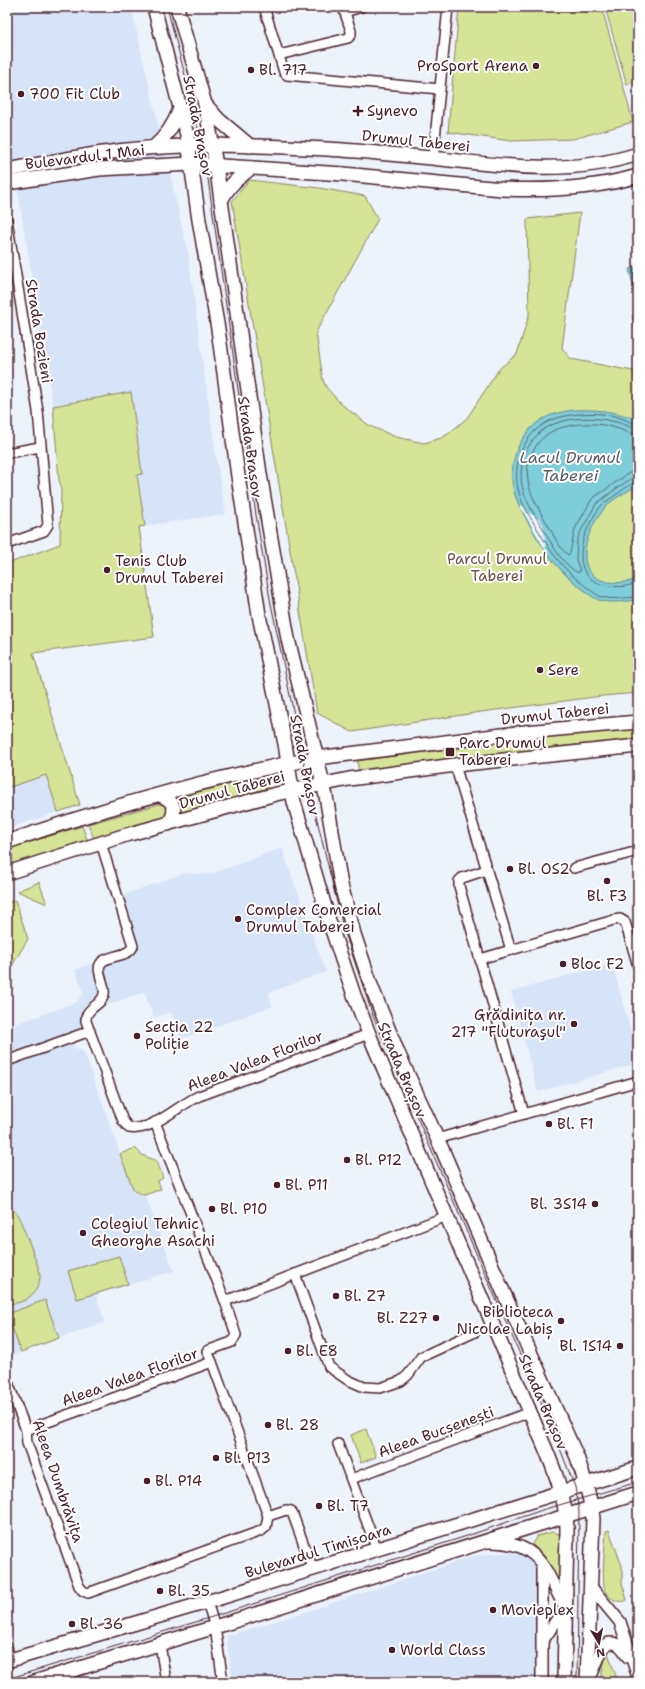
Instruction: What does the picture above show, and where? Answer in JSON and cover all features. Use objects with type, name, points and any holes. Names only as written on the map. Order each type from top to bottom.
[{"type":"main road","name":"Strada Brașov","points":[[154,7],[188,145],[218,329],[257,601],[296,810],[319,889],[368,1034],[530,1412],[561,1492],[567,1516],[564,1682]]},
{"type":"main road","name":"Strada Brașov","points":[[177,7],[204,104],[216,165],[260,474],[275,565],[288,639],[323,784],[342,885],[360,953],[391,1036],[577,1457],[586,1484],[592,1508],[592,1587],[588,1682]]},
{"type":"main road","points":[[204,104],[219,120],[250,146]]},
{"type":"main road","points":[[154,147],[169,133],[176,121],[180,109]]},
{"type":"main road","name":"Drumul Taberei","points":[[188,145],[212,144],[358,151],[526,168],[564,168],[594,165],[638,154]]},
{"type":"main road","name":"Bulevardul 1 Mai","points":[[7,170],[93,154],[154,147],[188,145]]},
{"type":"main road","points":[[191,164],[343,174],[502,189],[536,190],[594,186],[638,176]]},
{"type":"main road","name":"Bulevardul 1 Mai","points":[[7,183],[99,169],[191,164]]},
{"type":"main road","points":[[163,165],[182,175],[189,181],[195,194]]},
{"type":"main road","points":[[594,165],[590,173],[594,186]]},
{"type":"main road","points":[[221,201],[226,191],[234,181],[250,168]]},
{"type":"main road","points":[[564,168],[569,174],[570,180],[566,189]]},
{"type":"main road","name":"Drumul Taberei","points":[[7,842],[81,817],[160,795],[288,763],[525,732],[638,722]]},
{"type":"main road","name":"Drumul Taberei","points":[[7,873],[101,843],[168,824],[323,784],[355,778],[455,765],[638,746]]},
{"type":"main road","points":[[160,795],[169,799],[174,806],[174,816],[168,824]]},
{"type":"main road","name":"Bulevardul Timișoara","points":[[8,1661],[313,1570],[638,1468]]},
{"type":"main road","points":[[34,1682],[215,1628],[638,1493]]},
{"type":"street","points":[[264,7],[284,72],[291,76],[440,88]]},
{"type":"street","points":[[279,55],[348,38],[351,31],[344,9],[361,7]]},
{"type":"street","points":[[433,159],[448,7]]},
{"type":"street","name":"Strada Bozieni","points":[[7,220],[38,412],[48,525],[46,529],[40,533],[7,544]]},
{"type":"street","points":[[7,453],[40,447]]},
{"type":"street","points":[[455,765],[510,950]]},
{"type":"street","points":[[7,1061],[90,1031],[86,1021],[87,1014],[102,999],[104,994],[99,970],[100,965],[103,961],[130,950],[133,946],[101,843]]},
{"type":"street","points":[[574,868],[638,851]]},
{"type":"street","points":[[486,870],[462,878],[459,881],[459,886],[524,1114]]},
{"type":"street","points":[[480,959],[620,919],[625,922],[638,966]]},
{"type":"street","name":"Aleea Valea Florilor","points":[[90,1031],[123,1121],[126,1125],[134,1129],[155,1122],[199,1096],[368,1034]]},
{"type":"street","points":[[437,1139],[638,1081]]},
{"type":"street","name":"Aleea Valea Florilor","points":[[26,1430],[212,1362],[207,1352],[232,1342],[236,1335],[236,1330],[225,1301],[155,1122]]},
{"type":"street","points":[[225,1301],[447,1216]]},
{"type":"street","points":[[295,1274],[329,1367],[348,1380],[364,1387],[380,1388],[401,1381],[408,1375],[421,1357],[475,1332]]},
{"type":"street","points":[[212,1362],[268,1516],[286,1510],[290,1511],[294,1515],[313,1570]]},
{"type":"street","name":"Aleea Dumbrăvița","points":[[7,1380],[26,1430],[28,1443],[82,1591],[88,1593],[261,1531],[266,1527],[268,1516]]},
{"type":"street","name":"Aleea Bucșenești","points":[[351,1479],[530,1412]]},
{"type":"street","points":[[338,1444],[377,1550]]},
{"type":"street","points":[[483,1542],[501,1542],[522,1546],[534,1554],[542,1565],[565,1608],[543,1640]]},
{"type":"street","points":[[542,1565],[542,1682]]},
{"type":"street","points":[[592,1587],[620,1622],[638,1677]]},
{"type":"street","points":[[207,1602],[215,1628],[223,1682]]},
{"type":"street","points":[[588,1682],[606,1644],[617,1643],[621,1646],[634,1666]]},
{"type":"street","points":[[160,1644],[166,1682]]},
{"type":"street","points":[[7,1647],[8,1661]]},
{"type":"shaded area","points":[[7,7],[131,7],[188,252],[215,451],[226,514],[145,526],[137,475],[142,474],[131,393],[53,406],[17,187],[7,188]]},
{"type":"shaded area","points":[[46,775],[58,812],[7,829],[7,788]]},
{"type":"shaded area","points":[[282,848],[326,972],[268,993],[273,1006],[181,1039],[171,1012],[154,1018],[144,992],[92,1010],[90,1016],[93,1026],[7,1057],[7,1027],[77,1002],[83,993],[75,970],[128,950],[130,947],[114,898],[185,873],[211,874]]},
{"type":"shaded area","name":"Grădinița nr. 217 \"Fluturaşul\"","points":[[612,963],[638,1057],[638,1063],[538,1092],[511,992]]},
{"type":"shaded area","name":"Colegiul Tehnic Gheorghe Asachi","points":[[67,1043],[84,1052],[134,1191],[145,1195],[174,1271],[96,1295],[105,1322],[8,1357],[7,1065]]},
{"type":"shaded area","points":[[496,1553],[516,1553],[527,1555],[534,1561],[538,1572],[536,1682],[233,1682],[226,1636],[302,1613],[474,1556]]},
{"type":"green space","name":"ProSport Arena","points":[[459,7],[583,7],[585,13],[602,8],[633,122],[573,139],[511,141],[448,132]]},
{"type":"green space","points":[[605,7],[638,7],[638,80],[627,85]]},
{"type":"green space","name":"Parcul Drumul Taberei","points":[[249,180],[319,188],[365,196],[378,219],[316,332],[323,380],[326,387],[341,404],[370,426],[396,437],[424,443],[441,438],[448,434],[467,418],[499,369],[517,354],[529,315],[527,219],[580,213],[562,348],[571,359],[638,372],[638,693],[602,696],[481,712],[352,732],[317,713],[232,201]]},
{"type":"green space","points":[[131,392],[142,474],[137,475],[145,526],[139,527],[154,637],[33,653],[80,805],[58,812],[46,775],[7,788],[7,564],[60,544],[61,486],[59,480],[53,406]]},
{"type":"green space","points":[[638,728],[638,739],[544,748],[359,772],[357,761],[572,733]]},
{"type":"green space","points":[[265,775],[268,788],[179,813],[172,796]]},
{"type":"green space","points":[[160,804],[169,806],[166,820],[95,841],[88,824]]},
{"type":"green space","points":[[82,826],[88,842],[7,869],[7,849]]},
{"type":"green space","points":[[39,882],[47,904],[17,891]]},
{"type":"green space","points":[[15,900],[28,939],[7,974],[7,903]]},
{"type":"green space","points":[[135,1148],[142,1155],[157,1161],[163,1178],[158,1181],[161,1189],[145,1195],[134,1191],[120,1154]]},
{"type":"green space","points":[[7,1205],[15,1211],[20,1220],[40,1274],[38,1287],[34,1292],[25,1300],[13,1303],[7,1303]]},
{"type":"green space","points":[[119,1256],[128,1284],[77,1299],[68,1271]]},
{"type":"green space","points":[[45,1300],[59,1338],[21,1352],[7,1314]]},
{"type":"green space","points":[[366,1429],[376,1457],[361,1463],[351,1435]]},
{"type":"green space","points":[[609,1530],[622,1566],[622,1583],[627,1600],[624,1601],[616,1601],[610,1597],[605,1591],[604,1587],[603,1566],[606,1531]]},
{"type":"green space","points":[[553,1532],[559,1534],[560,1537],[560,1578],[558,1580],[556,1579],[544,1556],[532,1544],[537,1536]]},
{"type":"green space","points":[[607,1650],[618,1682],[600,1682]]},
{"type":"water","points":[[638,267],[638,301],[637,301],[629,269]]},
{"type":"water","points":[[638,315],[638,340],[632,316]]},
{"type":"water","name":"Lacul Drumul Taberei","points":[[573,410],[606,411],[622,414],[638,420],[638,485],[615,499],[603,510],[590,532],[586,545],[585,557],[587,566],[591,573],[604,581],[621,582],[638,579],[638,600],[613,602],[599,600],[591,596],[557,566],[541,544],[518,504],[512,482],[513,462],[516,452],[526,434],[541,420],[556,414]]},
{"type":"pier","points":[[522,505],[529,513],[542,522],[546,551],[520,506]]},
{"type":"tram line","points":[[167,7],[190,94],[206,165],[256,515],[270,599],[309,787],[343,927],[373,1016],[552,1428],[575,1487],[579,1512],[577,1682]]},
{"type":"tram line","points":[[7,1679],[212,1617],[467,1536],[542,1510],[638,1482]]},
{"type":"place","name":"ProSport Arena","points":[[536,66]]},
{"type":"place","name":"Bl. 717","points":[[251,70]]},
{"type":"place","name":"700 Fit Club","points":[[21,94]]},
{"type":"place","name":"Synevo","points":[[358,111]]},
{"type":"place","name":"Tenis Club Drumul Taberei","points":[[107,570]]},
{"type":"place","name":"Sere","points":[[540,670]]},
{"type":"place","name":"Parc Drumul Taberei","points":[[450,752]]},
{"type":"place","name":"Bl. OS2","points":[[510,869]]},
{"type":"place","name":"Bl. F3","points":[[607,881]]},
{"type":"place","name":"Complex Comercial Drumul Taberei","points":[[238,919]]},
{"type":"place","name":"Bloc F2","points":[[563,964]]},
{"type":"place","name":"Grădinița nr. 217 \"Fluturaşul\"","points":[[574,1024]]},
{"type":"place","name":"Secția 22 Poliție","points":[[137,1036]]},
{"type":"place","name":"Bl. F1","points":[[549,1124]]},
{"type":"place","name":"Bl. P12","points":[[347,1160]]},
{"type":"place","name":"Bl. P11","points":[[277,1185]]},
{"type":"place","name":"Bl. 3S14","points":[[595,1204]]},
{"type":"place","name":"Bl. P10","points":[[212,1209]]},
{"type":"place","name":"Colegiul Tehnic Gheorghe Asachi","points":[[83,1233]]},
{"type":"place","name":"Bl. Z7","points":[[336,1296]]},
{"type":"place","name":"Bl. Z27","points":[[436,1318]]},
{"type":"place","name":"Biblioteca Nicolae Labiș","points":[[561,1321]]},
{"type":"place","name":"Bl. 1S14","points":[[620,1346]]},
{"type":"place","name":"Bl. E8","points":[[288,1351]]},
{"type":"place","name":"Bl. 28","points":[[268,1425]]},
{"type":"place","name":"Bl. P13","points":[[216,1458]]},
{"type":"place","name":"Bl. P14","points":[[147,1481]]},
{"type":"place","name":"Bl. T7","points":[[319,1506]]},
{"type":"place","name":"Bl. 35","points":[[160,1591]]},
{"type":"place","name":"Movieplex","points":[[493,1610]]},
{"type":"place","name":"Bl. 36","points":[[72,1624]]},
{"type":"place","name":"World Class","points":[[392,1650]]}]
